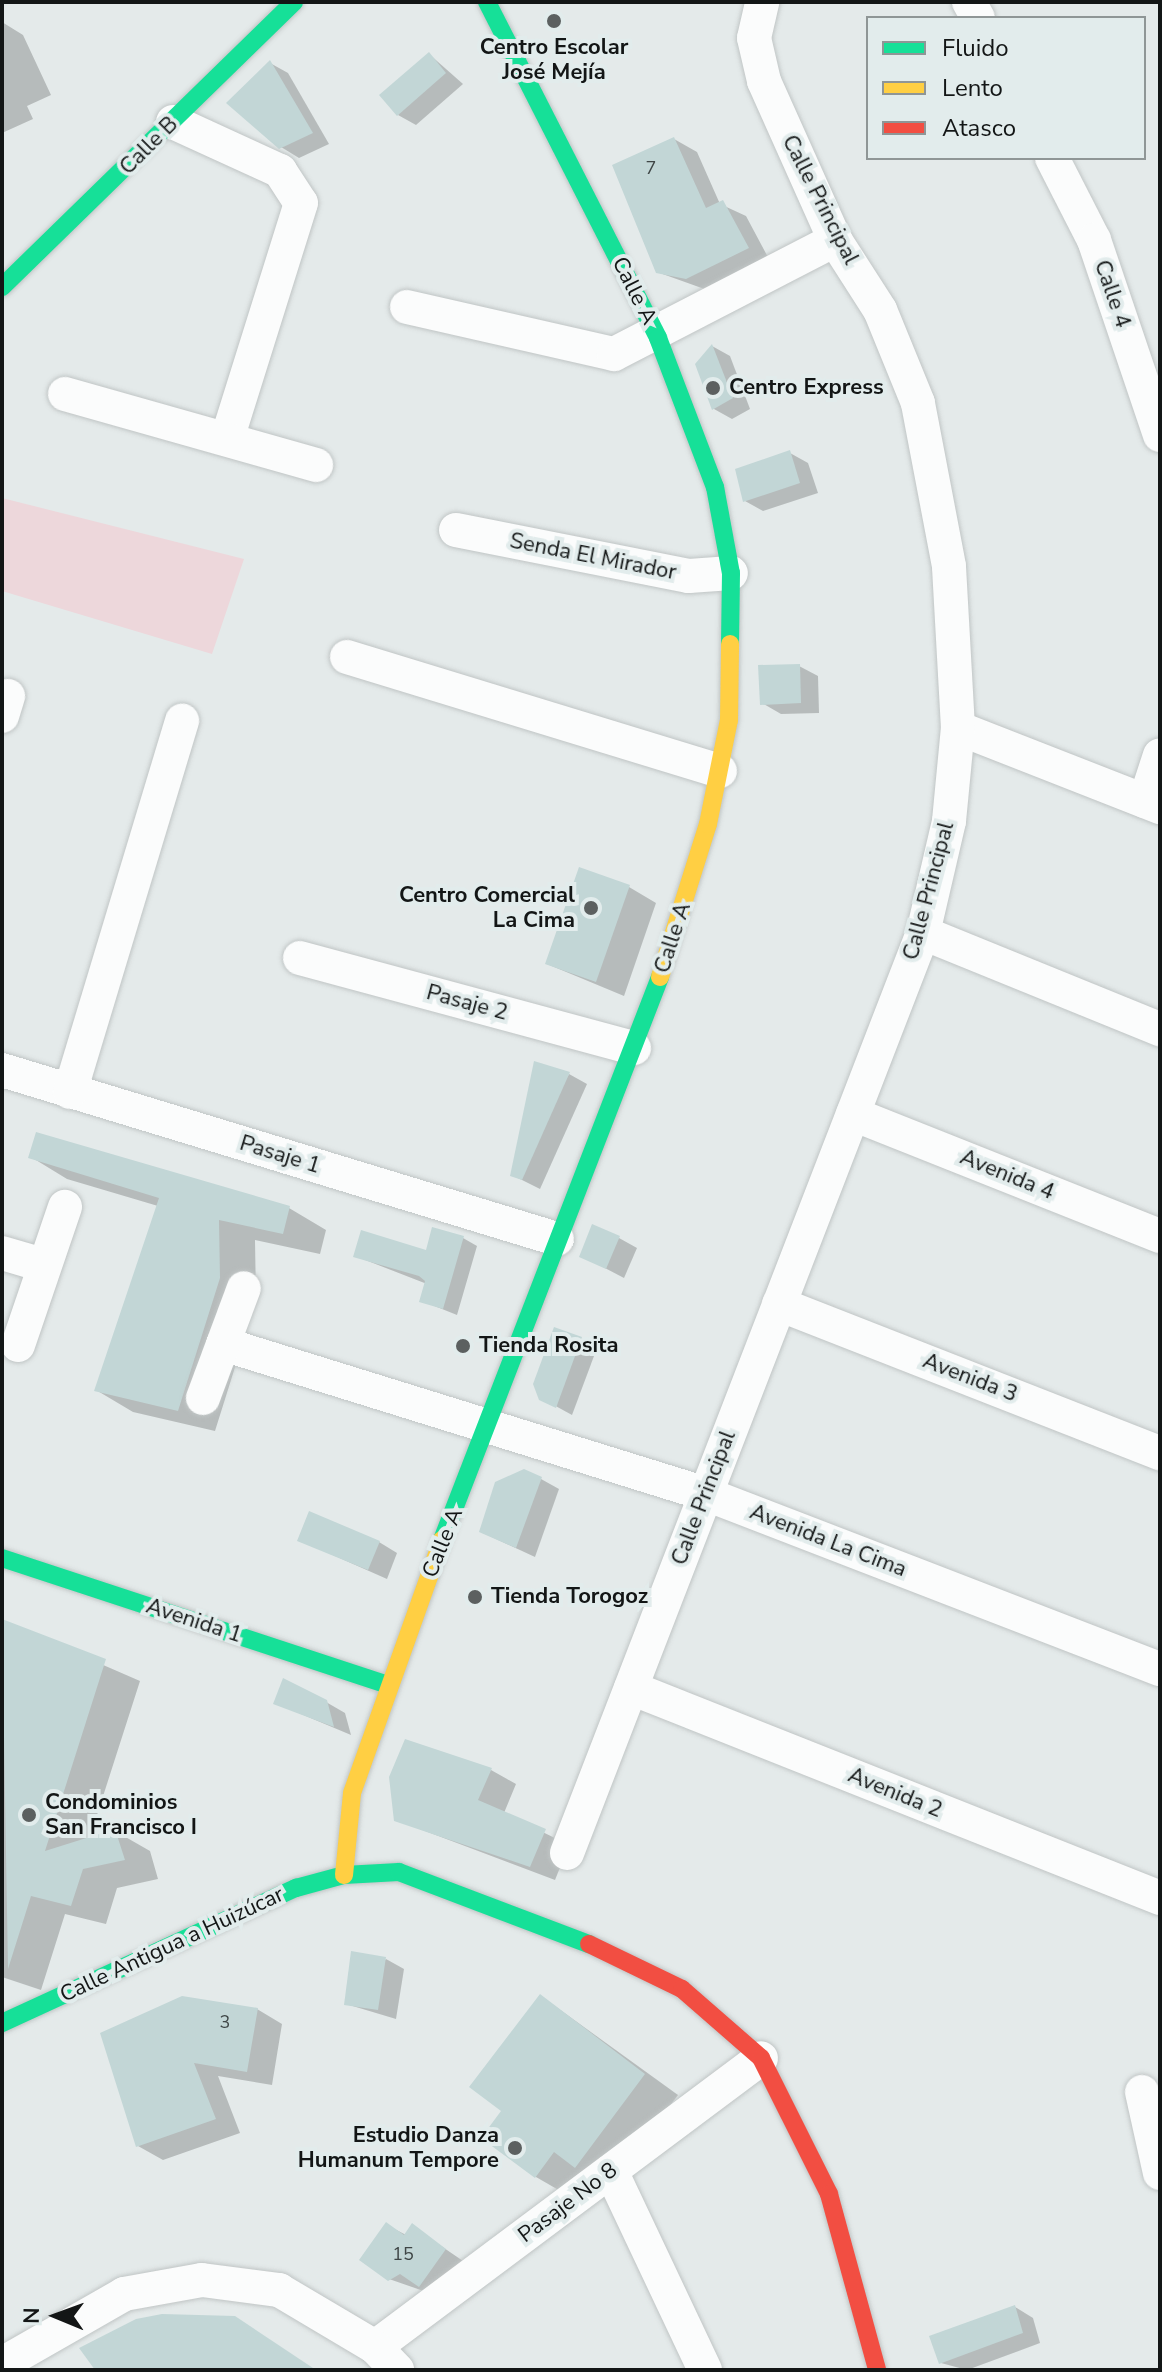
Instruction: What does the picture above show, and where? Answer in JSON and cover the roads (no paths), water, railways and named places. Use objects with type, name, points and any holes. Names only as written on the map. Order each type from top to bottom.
[{"type":"street","name":"Calle B","points":[[2,287],[294,2]]},
{"type":"street","name":"Calle A","points":[[344,1875],[352,1793],[386,1684],[491,1424],[557,1239],[634,1048],[691,883],[720,771],[729,720],[731,573],[715,487],[658,338],[487,2]]},
{"type":"street","name":"Calle Principal","points":[[567,1853],[923,933],[949,821],[958,728],[949,566],[918,403],[880,310],[835,240],[757,61],[762,2]]},
{"type":"street","points":[[173,122],[280,171],[301,203],[227,439]]},
{"type":"street","name":"Calle 4","points":[[1053,160],[1094,240],[1160,435]]},
{"type":"street","points":[[407,307],[614,354],[658,338],[835,240]]},
{"type":"street","points":[[65,394],[316,465]]},
{"type":"street","name":"Senda El Mirador","points":[[456,530],[689,576],[731,573]]},
{"type":"street","points":[[347,657],[720,771]]},
{"type":"street","points":[[70,1092],[182,720]]},
{"type":"street","points":[[958,728],[1152,804],[1160,755]]},
{"type":"street","points":[[923,933],[1160,1029]]},
{"type":"street","name":"Pasaje 2","points":[[300,958],[634,1048]]},
{"type":"street","name":"Pasaje 1","points":[[2,1070],[557,1239]]},
{"type":"street","name":"Avenida 4","points":[[853,1114],[1160,1236]]},
{"type":"street","points":[[18,1345],[65,1207]]},
{"type":"street","points":[[2,1253],[43,1265]]},
{"type":"street","points":[[203,1398],[244,1288]]},
{"type":"street","name":"Avenida 3","points":[[779,1304],[1160,1453]]},
{"type":"street","name":"Avenida La Cima","points":[[223,1344],[491,1424],[706,1494],[1160,1669]]},
{"type":"street","name":"Avenida 1","points":[[2,1558],[386,1684]]},
{"type":"street","name":"Avenida 2","points":[[631,1688],[1160,1898]]},
{"type":"street","name":"Calle Antigua a Huizúcar","points":[[2,2023],[296,1888],[344,1875],[399,1872],[542,1921],[682,1989],[761,2058]]},
{"type":"street","points":[[761,2058],[829,2194],[877,2370]]},
{"type":"street","name":"Pasaje No 8","points":[[386,2359],[611,2171],[761,2058]]},
{"type":"street","points":[[1142,2092],[1160,2173]]},
{"type":"street","points":[[611,2171],[705,2370]]},
{"type":"street","points":[[2,2364],[124,2294],[202,2280],[279,2290],[386,2359]]},
{"type":"place","name":"Centro Escolar José Mejía","points":[[554,21]]},
{"type":"place","name":"Centro Express","points":[[713,388]]},
{"type":"place","name":"Centro Comercial La Cima","points":[[591,908]]},
{"type":"place","name":"Tienda Rosita","points":[[463,1346]]},
{"type":"place","name":"Tienda Torogoz","points":[[475,1597]]},
{"type":"place","name":"Condominios San Francisco I","points":[[29,1815]]},
{"type":"place","name":"Estudio Danza Humanum Tempore","points":[[515,2148]]}]
